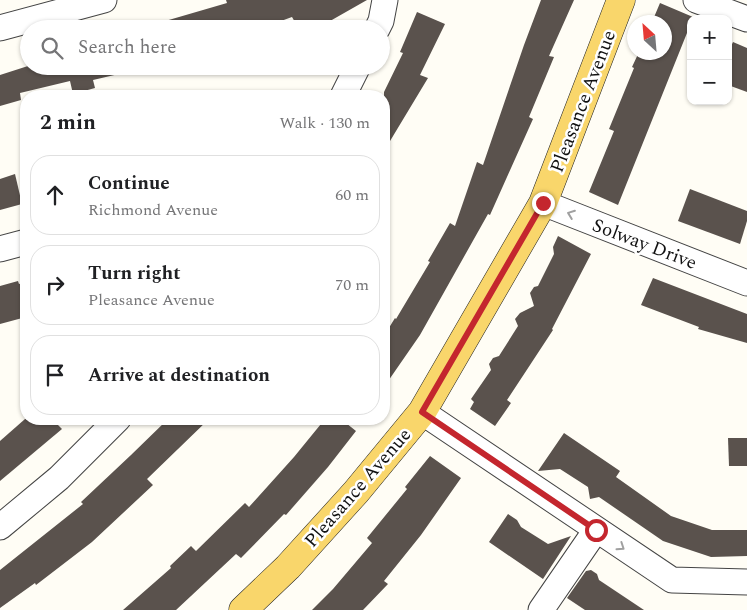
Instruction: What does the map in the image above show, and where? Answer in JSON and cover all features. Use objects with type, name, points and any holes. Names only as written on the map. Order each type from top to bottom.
[{"type":"main road","name":"Pleasance Avenue","points":[[244,610],[288,566],[356,492],[422,412],[543,203],[621,0]]},
{"type":"street","points":[[30,20],[104,0]]},
{"type":"street","points":[[380,20],[386,0]]},
{"type":"street","points":[[696,0],[747,18]]},
{"type":"street","points":[[0,28],[20,23]]},
{"type":"street","points":[[346,90],[354,75]]},
{"type":"street","name":"Solway Drive","points":[[543,203],[747,283]]},
{"type":"street","points":[[0,249],[20,244]]},
{"type":"street","points":[[422,412],[672,580],[747,582]]},
{"type":"street","points":[[0,527],[59,478],[112,425]]},
{"type":"street","points":[[541,610],[596,530]]},
{"type":"building","points":[[226,0],[367,0],[332,20],[294,20],[292,17],[284,20],[169,20],[227,3]]},
{"type":"building","points":[[541,0],[574,0],[549,56],[554,57],[529,117],[533,119],[490,215],[488,214],[420,335],[390,378],[390,326],[430,262],[428,261],[450,223],[455,226],[477,162],[483,165]]},
{"type":"building","points":[[660,3],[688,15],[687,33],[618,205],[589,192],[614,131],[609,129],[634,68],[632,67],[635,60],[672,60],[672,15],[655,15]]},
{"type":"building","points":[[417,12],[445,24],[420,75],[428,78],[390,141],[390,90],[385,90],[403,53],[400,52]]},
{"type":"building","points":[[733,42],[747,48],[747,92],[732,86]]},
{"type":"building","points":[[20,69],[20,75],[114,75],[93,80],[95,88],[88,90],[72,90],[70,81],[32,90],[20,90],[20,100],[0,106],[0,75]]},
{"type":"building","points":[[15,174],[20,205],[0,210],[0,179]]},
{"type":"building","points":[[690,189],[747,211],[747,221],[740,244],[678,221]]},
{"type":"building","points":[[558,236],[591,254],[553,330],[507,400],[511,403],[495,426],[470,409],[474,402],[471,399],[491,370],[489,364],[493,358],[499,356],[518,326],[515,319],[520,313],[534,306],[530,293],[534,287],[538,286],[554,254],[553,247]]},
{"type":"building","points":[[653,278],[747,314],[747,343],[698,329],[699,327],[641,305]]},
{"type":"building","points":[[18,281],[20,284],[20,319],[0,324],[0,286]]},
{"type":"building","points":[[20,423],[20,425],[58,425],[62,429],[0,481],[0,441]]},
{"type":"building","points":[[162,425],[203,425],[147,479],[153,485],[92,542],[36,585],[35,583],[0,608],[0,570],[83,504],[81,502]]},
{"type":"building","points":[[320,425],[348,425],[356,431],[328,467],[286,515],[284,514],[241,558],[236,554],[176,610],[123,610],[171,568],[170,566],[191,546],[196,551],[245,503],[249,507]]},
{"type":"building","points":[[564,433],[620,471],[616,477],[671,516],[712,530],[747,530],[747,556],[711,557],[663,541],[599,497],[590,499],[588,487],[560,469],[538,471]]},
{"type":"building","points":[[728,438],[747,438],[747,466],[729,466]]},
{"type":"building","points":[[430,456],[461,478],[421,535],[384,581],[388,584],[363,610],[312,610],[333,589],[372,543],[367,538],[407,489],[405,487]]},
{"type":"building","points":[[508,514],[517,520],[521,527],[548,544],[571,536],[543,579],[489,542]]},
{"type":"building","points":[[591,570],[597,574],[599,580],[644,610],[585,610],[567,598],[586,571]]},
{"type":"route","points":[[543,203],[422,412],[596,530]]}]
